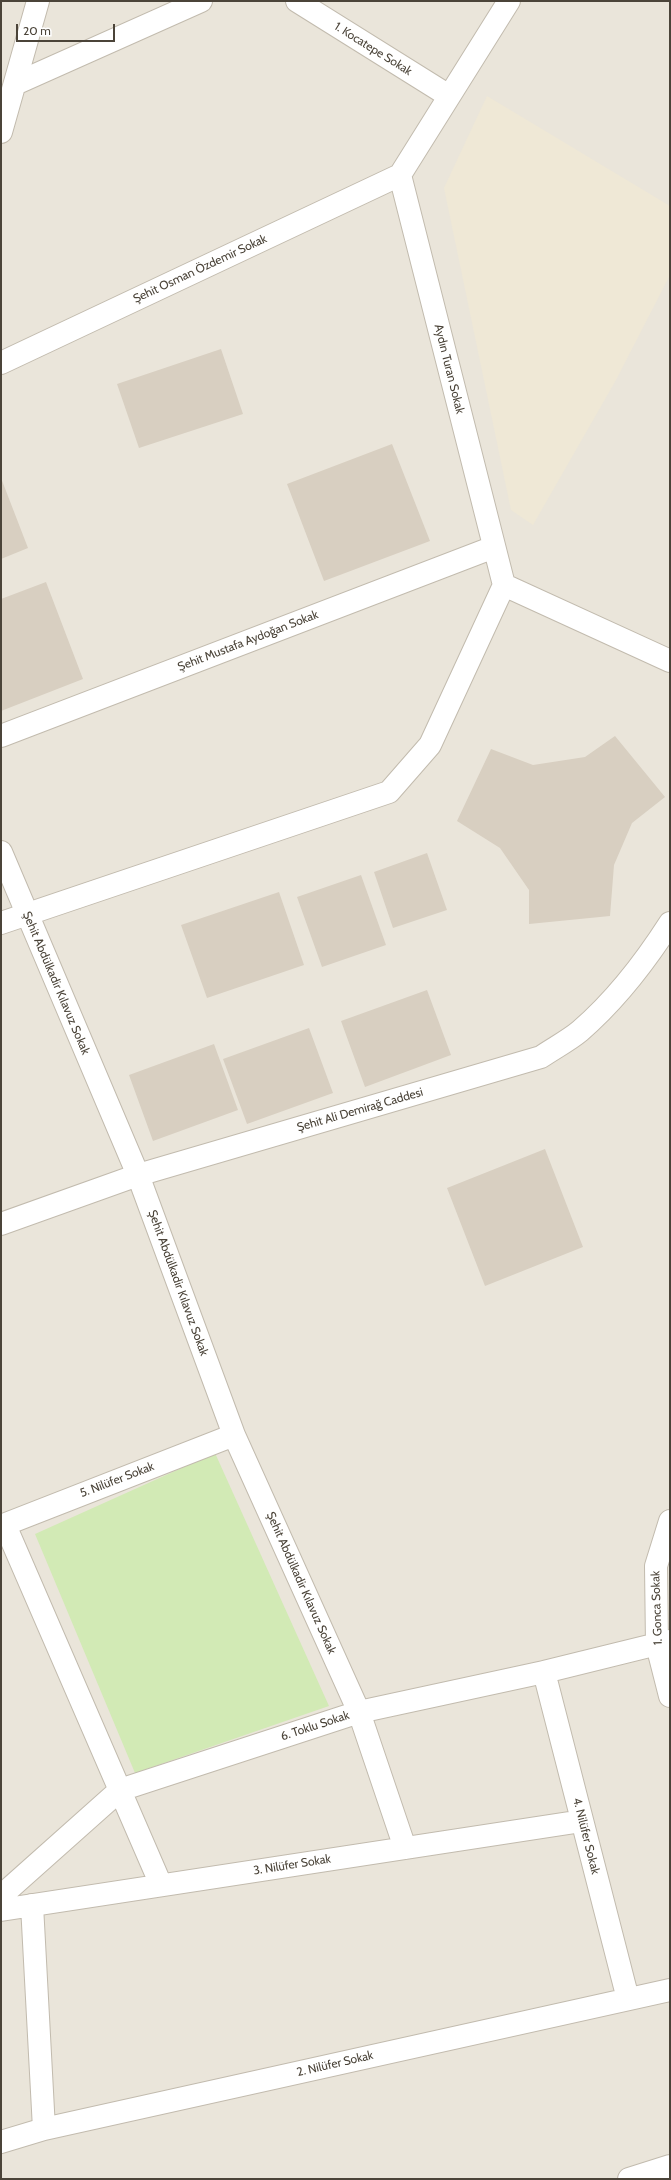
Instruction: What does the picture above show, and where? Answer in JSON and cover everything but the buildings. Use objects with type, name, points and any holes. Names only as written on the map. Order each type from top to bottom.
[{"type":"street","points":[[1,132],[38,1]]},
{"type":"street","points":[[15,84],[201,1]]},
{"type":"street","name":"1. Kocatepe Sokak","points":[[297,1],[449,96]]},
{"type":"street","points":[[400,175],[509,1]]},
{"type":"street","name":"Şehit Osman Özdemir Sokak","points":[[1,363],[400,175]]},
{"type":"street","name":"Aydın Turan Sokak","points":[[400,175],[504,585]]},
{"type":"street","name":"Şehit Mustafa Aydoğan Sokak","points":[[1,736],[494,547]]},
{"type":"street","points":[[1,923],[389,792],[430,744],[504,585],[670,661]]},
{"type":"street","name":"Şehit Abdülkadir Kılavuz Sokak","points":[[1,852],[138,1175],[234,1434],[359,1712],[405,1848]]},
{"type":"street","name":"Şehit Ali Demirağ Caddesi","points":[[1,1224],[138,1175],[541,1057],[579,1032],[615,996],[648,958],[670,922]]},
{"type":"street","name":"5. Nilüfer Sokak","points":[[3,1526],[234,1434]]},
{"type":"street","name":"1. Gonca Sokak","points":[[670,1521],[656,1566],[670,1696]]},
{"type":"street","points":[[3,1526],[161,1885]]},
{"type":"street","name":"6. Toklu Sokak","points":[[1,1896],[120,1790],[359,1712],[544,1672],[664,1643]]},
{"type":"street","name":"4. Nilüfer Sokak","points":[[544,1672],[628,1999]]},
{"type":"street","name":"3. Nilüfer Sokak","points":[[1,1910],[582,1821]]},
{"type":"street","points":[[32,1905],[44,2129]]},
{"type":"street","name":"2. Nilüfer Sokak","points":[[1,2142],[44,2129],[670,1990]]},
{"type":"street","points":[[629,2179],[670,2166]]},
{"type":"shaded area","points":[[1,1],[670,1],[670,2179],[1,2179]]},
{"type":"shaded area","points":[[487,96],[670,206],[670,275],[616,380],[533,525],[511,510],[444,188]]},
{"type":"green space","points":[[215,1453],[329,1706],[135,1773],[35,1534]]}]
